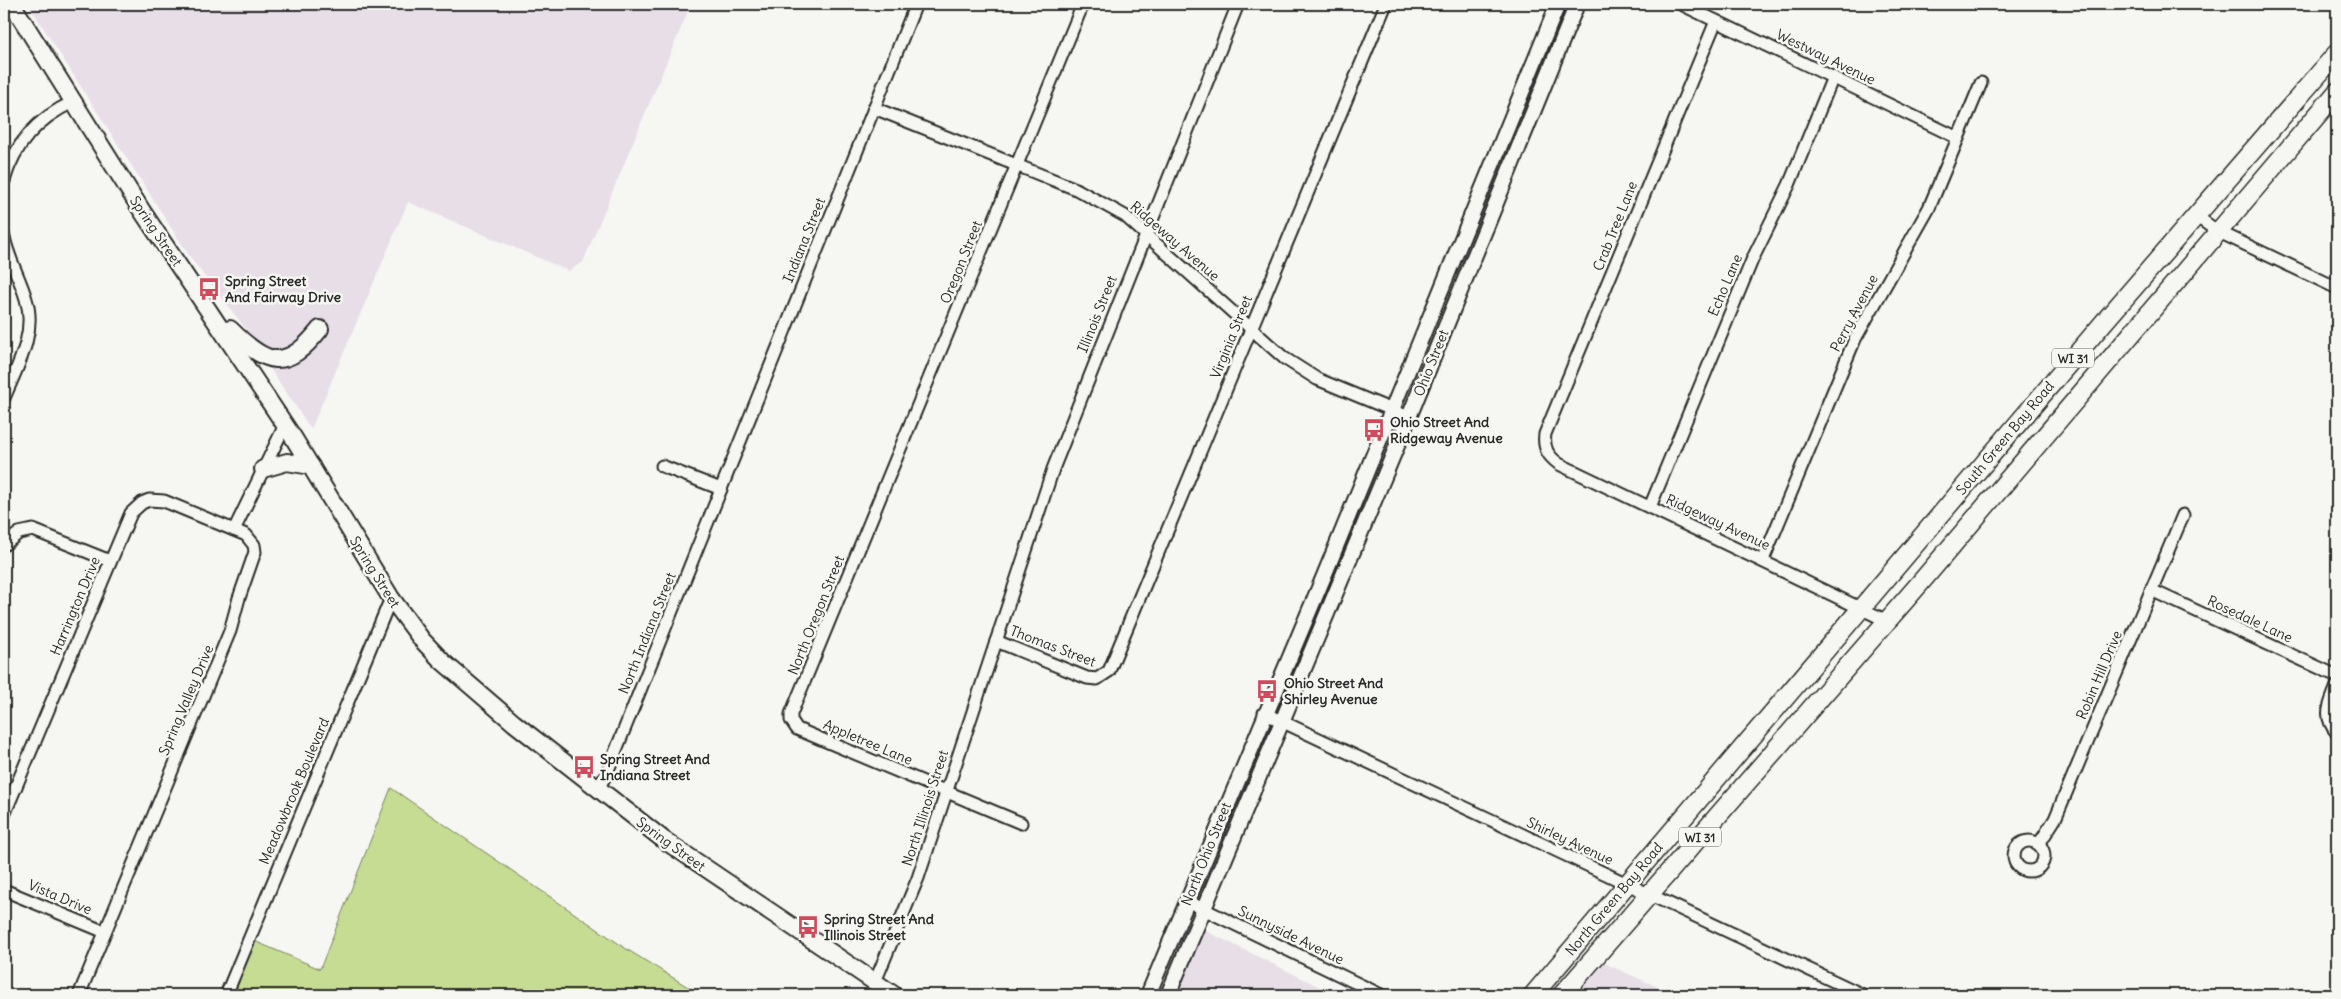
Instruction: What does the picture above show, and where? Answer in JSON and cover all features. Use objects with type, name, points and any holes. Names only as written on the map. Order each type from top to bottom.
[{"type":"main road","name":"Spring Street","points":[[12,4],[162,241],[210,310],[285,425],[391,598],[422,640],[442,661],[514,723],[674,847],[894,995]]},
{"type":"main road","name":"South Green Bay Road","points":[[1812,666],[2337,53]]},
{"type":"main road","name":"South Green Bay Road","points":[[1838,677],[2337,92]]},
{"type":"main road","points":[[210,310],[254,351],[276,360],[294,356],[307,346],[320,329]]},
{"type":"main road","points":[[264,469],[287,462],[311,466]]},
{"type":"main road","name":"North Green Bay Road","points":[[1533,995],[1543,988],[1626,884],[1812,666]]},
{"type":"main road","name":"North Green Bay Road","points":[[1562,995],[1838,677]]},
{"type":"street","name":"Indiana Street","points":[[721,489],[916,4]]},
{"type":"street","name":"Oregon Street","points":[[866,532],[1083,4]]},
{"type":"street","name":"Illinois Street","points":[[996,641],[1052,469],[1238,4]]},
{"type":"street","name":"Virginia Street","points":[[1099,678],[1109,671],[1386,4]]},
{"type":"street","name":"Ohio Street","points":[[1264,713],[1313,602],[1558,4]]},
{"type":"street","name":"Ohio Street","points":[[1281,720],[1409,417],[1577,4]]},
{"type":"street","name":"Westway Avenue","points":[[1681,4],[1958,138]]},
{"type":"street","name":"Crab Tree Lane","points":[[1545,444],[1545,434],[1716,21]]},
{"type":"street","name":"Echo Lane","points":[[1650,507],[1753,258],[1789,185],[1833,77]]},
{"type":"street","name":"Perry Avenue","points":[[1763,560],[1855,340],[1929,208],[1981,83]]},
{"type":"street","points":[[4,181],[14,155],[32,130],[55,111],[73,102]]},
{"type":"street","name":"Ridgeway Avenue","points":[[874,108],[1096,198],[1125,216],[1251,329],[1300,369],[1335,387],[1409,417]]},
{"type":"street","points":[[1510,122],[1526,129]]},
{"type":"street","points":[[2196,216],[2217,231],[2337,288]]},
{"type":"street","points":[[4,237],[27,299],[30,324],[24,349],[5,392]]},
{"type":"street","points":[[1454,257],[1471,265]]},
{"type":"street","points":[[234,530],[285,425]]},
{"type":"street","name":"Ridgeway Avenue","points":[[1545,444],[1548,453],[1559,464],[1885,620]]},
{"type":"street","points":[[662,466],[721,489]]},
{"type":"street","name":"North Indiana Street","points":[[598,788],[606,775],[721,489]]},
{"type":"street","name":"Harrington Drive","points":[[4,815],[131,513],[142,503],[149,500],[164,501],[234,530]]},
{"type":"street","points":[[1352,505],[1369,512]]},
{"type":"street","name":"Robin Hill Drive","points":[[2039,844],[2055,819],[2183,515]]},
{"type":"street","points":[[4,545],[19,533],[33,530],[110,561]]},
{"type":"street","name":"Spring Valley Drive","points":[[79,995],[226,645],[241,591],[254,558],[254,546],[251,540],[234,530]]},
{"type":"street","name":"North Oregon Street","points":[[793,710],[866,532]]},
{"type":"street","name":"Rosedale Lane","points":[[2151,590],[2337,676]]},
{"type":"street","name":"Meadowbrook Boulevard","points":[[226,995],[391,598]]},
{"type":"street","points":[[1313,602],[1328,609]]},
{"type":"street","name":"Thomas Street","points":[[996,641],[1087,678],[1099,678]]},
{"type":"street","name":"North Illinois Street","points":[[875,982],[918,878],[996,641]]},
{"type":"street","points":[[2337,686],[2328,708],[2329,723],[2337,733]]},
{"type":"street","name":"Appletree Lane","points":[[793,710],[791,720],[797,729],[1021,823]]},
{"type":"street","name":"Shirley Avenue","points":[[1264,713],[1863,995]]},
{"type":"street","name":"North Ohio Street","points":[[1148,995],[1264,713]]},
{"type":"street","name":"North Ohio Street","points":[[1168,995],[1281,720]]},
{"type":"street","name":"Vista Drive","points":[[4,890],[105,932]]},
{"type":"street","name":"Sunnyside Avenue","points":[[1187,902],[1381,995]]},
{"type":"shaded area","points":[[28,4],[691,4],[583,262],[569,271],[408,202],[311,429],[267,364],[250,334],[192,260]]},
{"type":"shaded area","points":[[1188,922],[1336,995],[1159,995]]},
{"type":"shaded area","points":[[1604,963],[1676,995],[1577,995]]},
{"type":"green space","points":[[391,788],[628,950],[701,995],[229,995],[252,940],[320,969]]},
{"type":"place","name":"Spring Street And Fairway Drive","points":[[209,289]]},
{"type":"place","name":"Ohio Street And Ridgeway Avenue","points":[[1374,430]]},
{"type":"place","name":"Ohio Street And Shirley Avenue","points":[[1267,691]]},
{"type":"place","name":"Spring Street And Indiana Street","points":[[584,767]]},
{"type":"place","name":"Spring Street And Illinois Street","points":[[808,927]]}]
